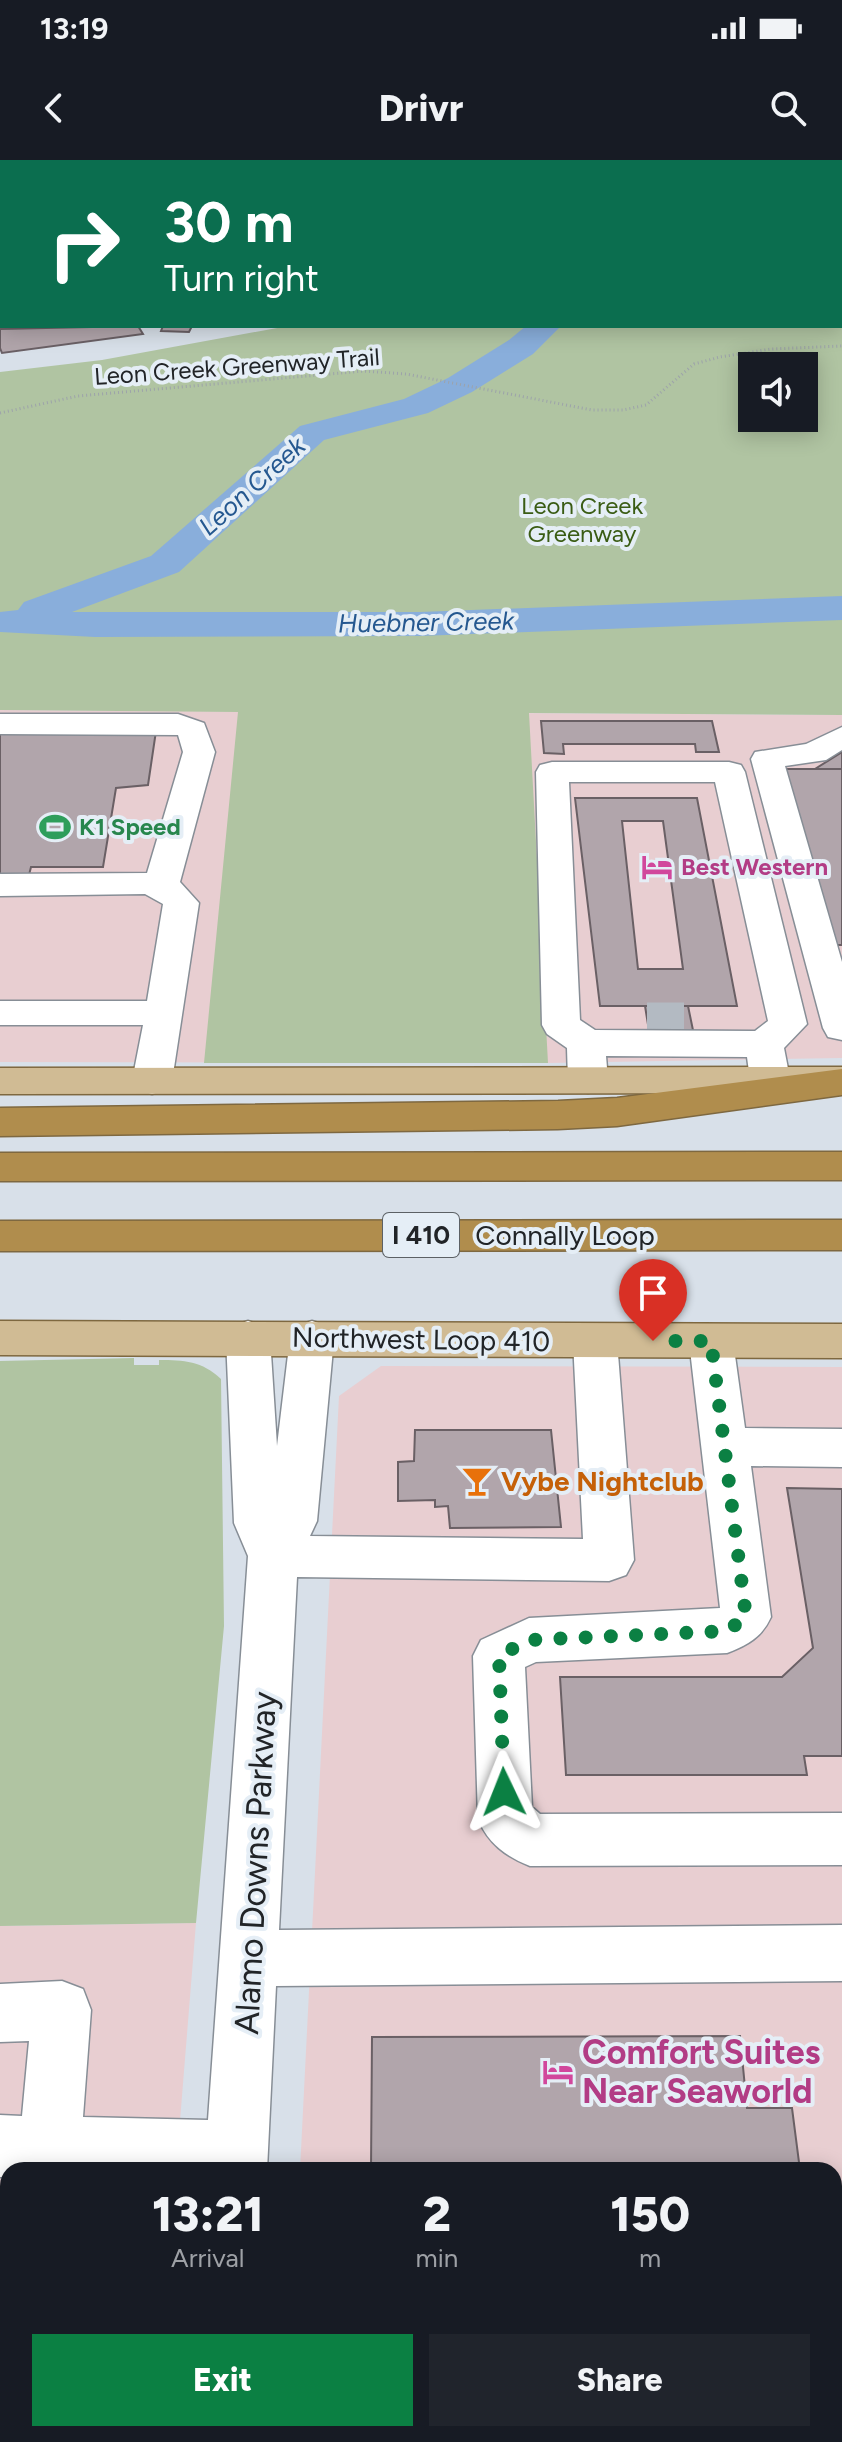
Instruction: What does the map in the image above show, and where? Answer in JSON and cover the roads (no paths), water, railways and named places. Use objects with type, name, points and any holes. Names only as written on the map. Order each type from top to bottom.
[{"type":"highway","points":[[0,1122],[558,1115],[617,1112],[842,1081]]},
{"type":"highway","points":[[0,1167],[842,1166]]},
{"type":"highway","name":"Connally Loop","points":[[0,1236],[842,1235]]},
{"type":"main road","points":[[0,1081],[152,1081],[595,1055],[756,1056],[842,1081]]},
{"type":"main road","name":"Northwest Loop 410","points":[[0,1338],[842,1341]]},
{"type":"street","points":[[0,724],[178,724],[193,730],[199,752],[161,886]]},
{"type":"street","points":[[842,737],[814,753],[767,759],[834,977],[842,1028]]},
{"type":"street","points":[[647,1021],[595,1055],[561,1025],[552,772],[729,772],[788,1024],[756,1056],[691,1021]]},
{"type":"street","points":[[0,885],[161,886],[174,893],[181,903],[152,1081]]},
{"type":"street","points":[[0,1013],[164,1013]]},
{"type":"street","name":"Alamo Downs Parkway","points":[[248,1338],[258,1523],[273,1556]]},
{"type":"street","name":"Alamo Downs Parkway","points":[[236,2160],[273,1556],[293,1521],[312,1338]]},
{"type":"street","points":[[273,1556],[609,1560],[595,1341]]},
{"type":"street","points":[[711,1341],[746,1617],[727,1631],[529,1640],[499,1656],[505,1819],[530,1840],[842,1839]]},
{"type":"street","points":[[726,1447],[842,1448]]},
{"type":"street","points":[[249,1958],[842,1953]]},
{"type":"street","points":[[0,2013],[62,2010],[33,2155],[123,2151],[236,2160]]},
{"type":"waterway","name":"Leon Creek","points":[[38,611],[165,564],[312,433],[416,406],[460,385],[521,347],[543,328]]},
{"type":"waterway","name":"Huebner Creek","points":[[9,622],[95,625],[420,624],[842,608]]},
{"type":"tunnel","points":[[647,1021],[691,1021]]},
{"type":"place","name":"K1 Speed","points":[[55,827]]},
{"type":"place","name":"Best Western","points":[[657,867]]},
{"type":"place","name":"Vybe Nightclub","points":[[477,1481]]},
{"type":"place","name":"Comfort Suites Near Seaworld","points":[[558,2072]]},
{"type":"park label","name":"Leon Creek Greenway","points":[[582,520]]}]
